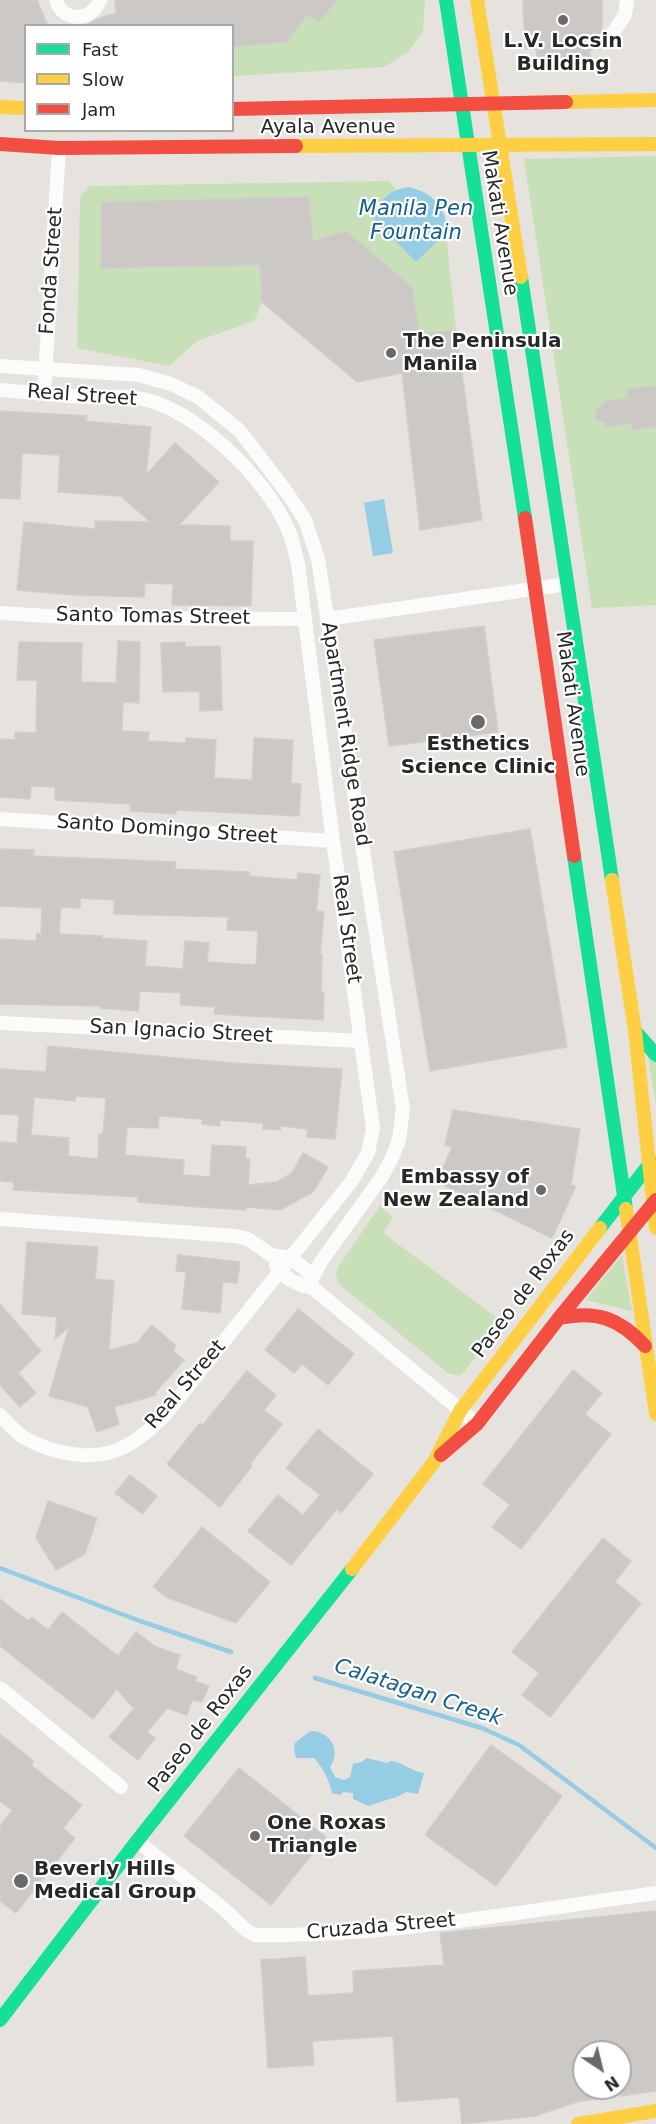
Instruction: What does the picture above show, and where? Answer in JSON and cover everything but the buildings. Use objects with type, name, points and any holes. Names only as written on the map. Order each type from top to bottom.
[{"type":"main road","name":"Makati Avenue","points":[[446,0],[535,587],[656,1414]]},
{"type":"main road","name":"Makati Avenue","points":[[477,0],[635,1031],[652,1161],[656,1228]]},
{"type":"main road","name":"Ayala Avenue","points":[[234,109],[656,100]]},
{"type":"main road","points":[[0,107],[24,108]]},
{"type":"main road","name":"Ayala Avenue","points":[[0,144],[59,148],[656,144]]},
{"type":"main road","points":[[635,1031],[656,1055]]},
{"type":"main road","name":"Paseo de Roxas","points":[[0,2020],[434,1462],[460,1411],[652,1161]]},
{"type":"main road","name":"Paseo de Roxas","points":[[434,1462],[477,1424],[559,1317],[654,1202]]},
{"type":"main road","points":[[559,1317],[583,1313],[608,1317],[635,1333],[645,1346]]},
{"type":"main road","points":[[578,2124],[656,2111]]},
{"type":"street","points":[[56,0],[61,10],[74,21],[89,15],[95,10],[100,0]]},
{"type":"street","points":[[613,33],[625,15],[627,0]]},
{"type":"street","name":"Fonda Street","points":[[44,393],[59,148]]},
{"type":"street","name":"Apartment Ridge Road","points":[[0,366],[139,375],[171,384],[198,397],[240,431],[305,520],[318,559],[402,1109],[399,1140],[392,1158],[381,1178],[320,1263],[313,1282]]},
{"type":"street","name":"Real Street","points":[[0,390],[138,398],[168,407],[192,420],[227,447],[270,497],[288,529],[298,564],[333,841],[373,1128],[368,1153],[351,1182],[166,1414],[148,1431],[125,1447],[107,1453],[81,1455],[51,1449],[21,1436],[0,1414]]},
{"type":"street","points":[[327,619],[567,584]]},
{"type":"street","name":"Santo Tomas Street","points":[[0,613],[80,618],[305,619]]},
{"type":"street","name":"Santo Domingo Street","points":[[0,819],[333,841]]},
{"type":"street","name":"San Ignacio Street","points":[[0,1023],[361,1041]]},
{"type":"street","points":[[0,1219],[236,1236],[248,1239],[271,1255],[280,1271],[299,1285],[313,1282]]},
{"type":"street","points":[[271,1255],[291,1258],[313,1282],[477,1424]]},
{"type":"street","points":[[0,1688],[121,1787]]},
{"type":"street","name":"Cruzada Street","points":[[137,1841],[255,1935],[335,1934],[422,1925],[656,1893]]},
{"type":"green space","points":[[337,0],[425,0],[423,31],[407,53],[384,67],[234,76],[234,47],[286,42],[308,14],[319,22]]},
{"type":"green space","points":[[656,156],[656,605],[592,608],[524,159]]},
{"type":"green space","points":[[389,181],[396,189],[391,193],[416,262],[446,233],[456,330],[420,334],[412,287],[346,231],[313,241],[101,267],[260,265],[262,301],[254,321],[197,341],[169,366],[77,348],[80,196],[90,186]]},
{"type":"green space","points":[[647,1052],[656,1056],[656,1105]]},
{"type":"green space","points":[[380,1206],[393,1217],[383,1233],[501,1321],[459,1376],[448,1373],[339,1284],[336,1274],[338,1267]]},
{"type":"green space","points":[[622,1255],[632,1311],[586,1300]]},
{"type":"water","name":"Manila Pen Fountain","points":[[410,187],[426,193],[437,203],[442,209],[446,224],[446,233],[416,262],[371,216],[391,193]]},
{"type":"water","points":[[384,499],[393,553],[373,556],[364,503]]},
{"type":"water","points":[[310,1731],[323,1734],[332,1742],[335,1754],[330,1767],[335,1777],[344,1780],[350,1777],[353,1764],[362,1762],[366,1758],[387,1763],[391,1761],[424,1773],[418,1794],[406,1792],[369,1806],[353,1799],[353,1793],[343,1792],[340,1795],[332,1793],[325,1774],[314,1758],[296,1758],[295,1743]]},
{"type":"waterway","points":[[0,1568],[140,1621],[231,1652]]},
{"type":"waterway","name":"Calatagan Creek","points":[[315,1678],[482,1728],[519,1745],[656,1848]]},
{"type":"traffic: fast","points":[[446,0],[525,518]]},
{"type":"traffic: fast","points":[[521,277],[612,880]]},
{"type":"traffic: fast","points":[[574,856],[626,1209]]},
{"type":"traffic: fast","points":[[635,1031],[656,1055]]},
{"type":"traffic: fast","points":[[600,1228],[651,1162]]},
{"type":"traffic: fast","points":[[0,2020],[137,1841],[352,1569]]},
{"type":"traffic: slow","points":[[477,0],[521,277]]},
{"type":"traffic: slow","points":[[566,102],[656,100]]},
{"type":"traffic: slow","points":[[0,107],[24,108]]},
{"type":"traffic: slow","points":[[296,146],[656,144]]},
{"type":"traffic: slow","points":[[612,880],[635,1031],[656,1228]]},
{"type":"traffic: slow","points":[[626,1209],[656,1414]]},
{"type":"traffic: slow","points":[[352,1569],[434,1462],[460,1411],[600,1228]]},
{"type":"traffic: slow","points":[[578,2124],[656,2111]]},
{"type":"traffic: jam","points":[[234,109],[566,102]]},
{"type":"traffic: jam","points":[[0,144],[59,148],[296,146]]},
{"type":"traffic: jam","points":[[525,518],[574,856]]},
{"type":"traffic: jam","points":[[441,1455],[477,1424],[559,1318],[656,1200]]},
{"type":"traffic: jam","points":[[559,1318],[584,1315],[606,1318],[626,1329],[645,1346]]},
{"type":"place","name":"L.V. Locsin Building","points":[[563,20]]},
{"type":"place","name":"The Peninsula Manila","points":[[391,353]]},
{"type":"place","name":"Esthetics Science Clinic","points":[[478,722]]},
{"type":"place","name":"Embassy of New Zealand","points":[[541,1190]]},
{"type":"place","name":"One Roxas Triangle","points":[[255,1836]]},
{"type":"place","name":"Beverly Hills Medical Group","points":[[21,1881]]}]
